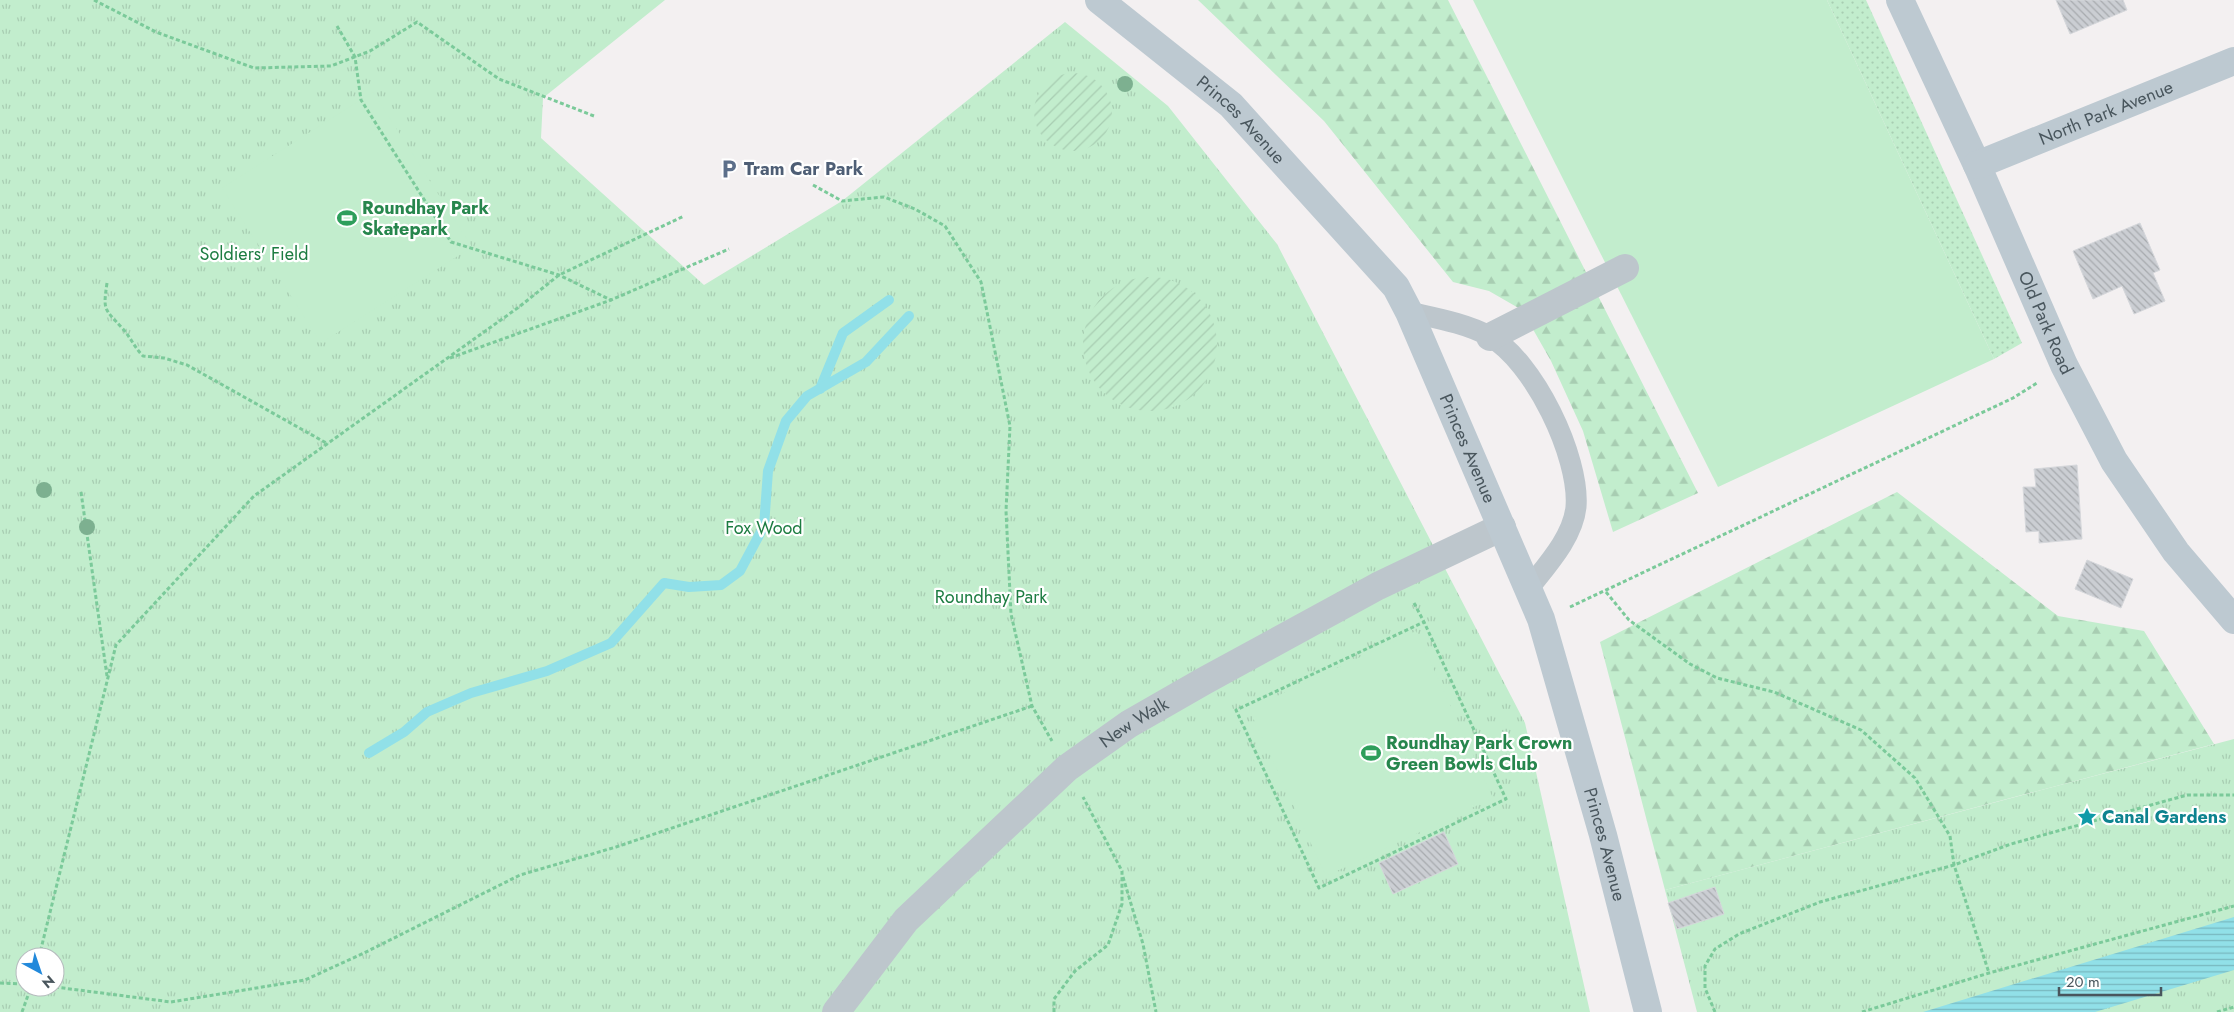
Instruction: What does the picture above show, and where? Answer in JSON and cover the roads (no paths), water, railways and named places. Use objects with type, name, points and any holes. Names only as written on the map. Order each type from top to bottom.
[{"type":"street","name":"Princes Avenue","points":[[1099,0],[1231,105],[1396,287],[1409,312],[1541,619],[1603,835],[1648,1012]]},
{"type":"street","name":"Old Park Road","points":[[1900,0],[1977,165],[2064,365],[2114,461],[2176,552],[2234,620]]},
{"type":"street","name":"North Park Avenue","points":[[1977,165],[2234,61]]},
{"type":"street","points":[[1490,336],[1625,268]]},
{"type":"street","name":"New Walk","points":[[836,1012],[906,920],[1068,768],[1129,724],[1204,681],[1401,575],[1502,527]]},
{"type":"lane","points":[[1409,312],[1449,322],[1490,336],[1515,357],[1545,398],[1572,465],[1576,507],[1563,544],[1529,588]]},
{"type":"water","points":[[2234,917],[2234,970],[2095,1012],[1923,1012]]},
{"type":"waterway","points":[[820,389],[843,333],[889,300]]},
{"type":"waterway","points":[[369,753],[404,732],[427,712],[471,693],[547,671],[611,643],[664,583],[689,587],[721,585],[740,571],[764,526],[768,471],[786,421],[807,396],[866,362],[909,316]]},
{"type":"place","name":"Tram Car Park","points":[[729,169]]},
{"type":"place","name":"Roundhay Park Skatepark","points":[[347,218]]},
{"type":"place","name":"Roundhay Park Crown Green Bowls Club","points":[[1371,753]]},
{"type":"place","name":"Canal Gardens","points":[[2087,817]]},
{"type":"park label","name":"Soldiers' Field","points":[[254,254]]},
{"type":"park label","name":"Fox Wood","points":[[764,528]]},
{"type":"park label","name":"Roundhay Park","points":[[991,597]]}]
